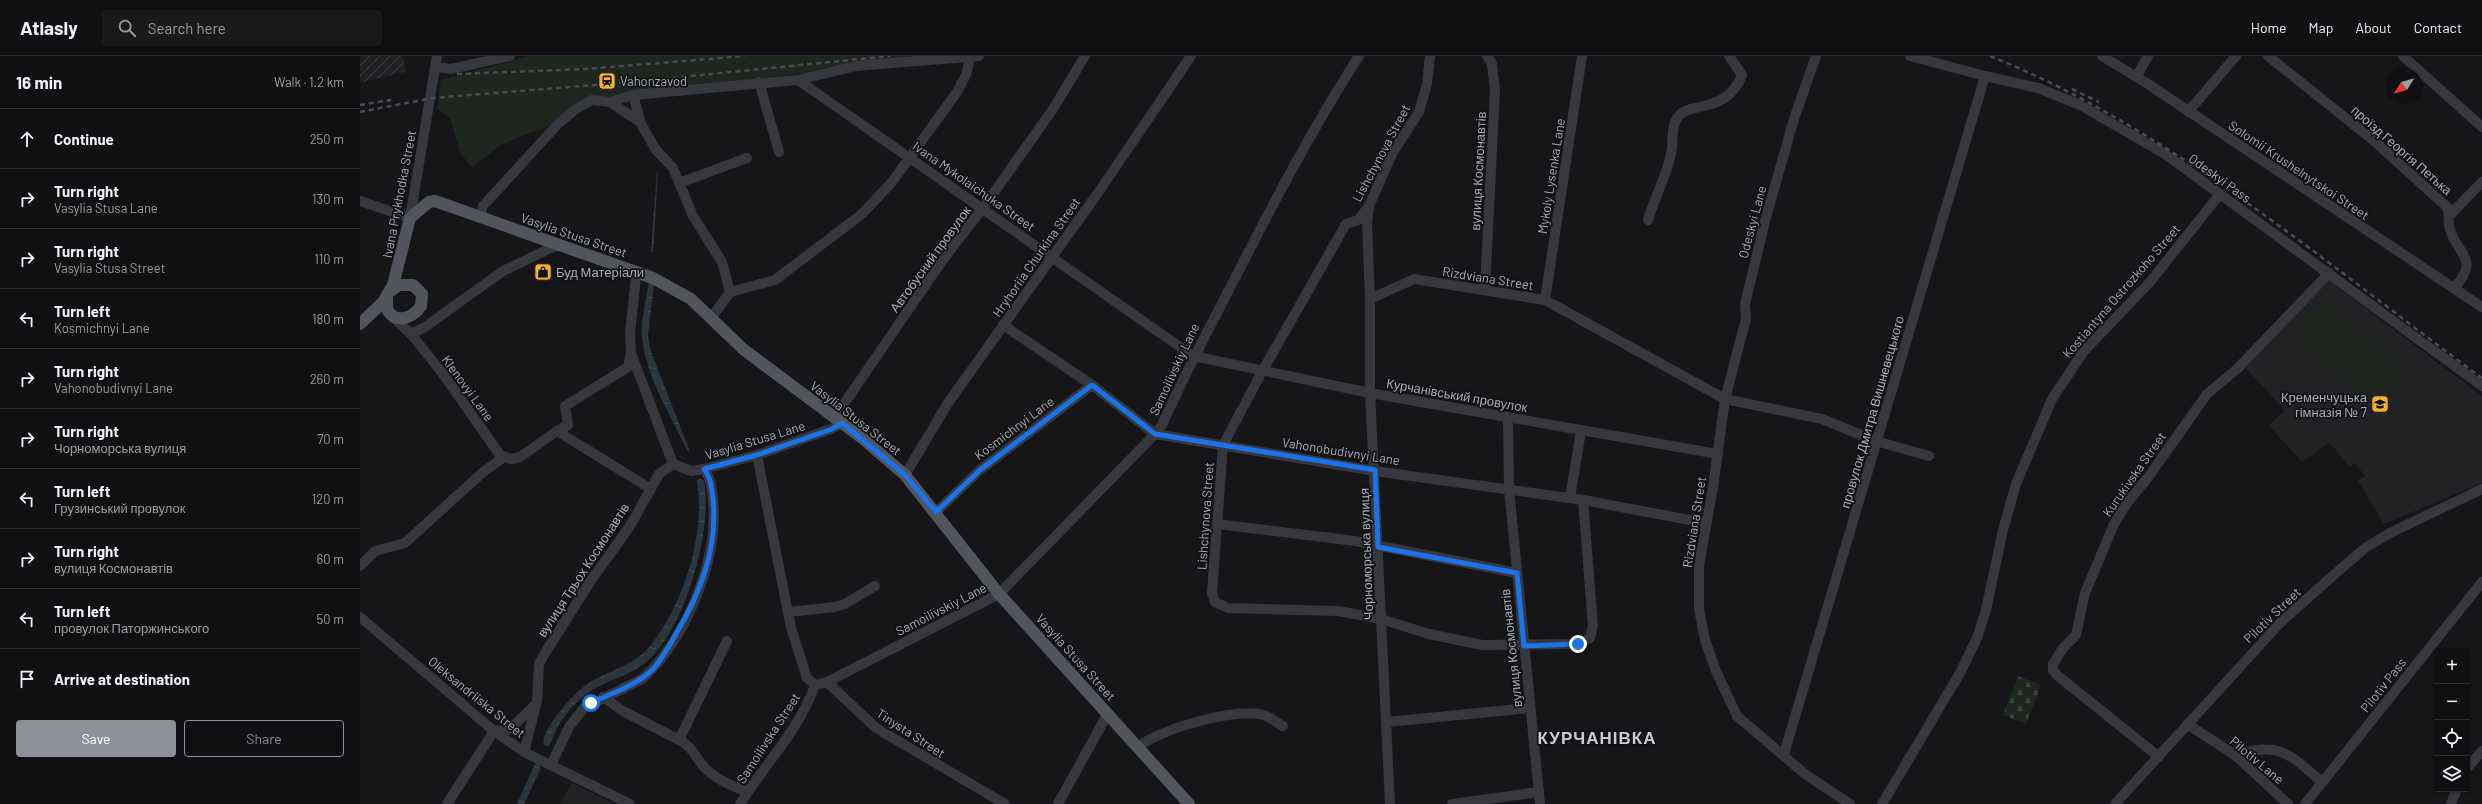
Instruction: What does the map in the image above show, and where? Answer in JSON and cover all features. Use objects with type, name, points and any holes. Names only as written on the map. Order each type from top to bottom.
[{"type":"main road","name":"Vasylia Stusa Street","points":[[410,218],[429,202],[435,201],[639,272],[672,287],[712,317],[743,349],[768,370],[839,420],[905,475],[936,512],[999,594],[1189,804]]},
{"type":"main road","name":"Ivana Prykhodka Street","points":[[362,322],[388,293],[398,268],[410,218]]},
{"type":"main road","points":[[362,322],[380,314],[403,319],[411,316],[421,306],[422,298],[420,291],[408,284],[401,277],[398,268]]},
{"type":"main road","points":[[392,316],[386,306],[388,293],[396,286],[408,284]]},
{"type":"street","name":"Ivana Prykhodka Street","points":[[410,218],[437,56]]},
{"type":"street","points":[[436,67],[451,69],[510,56]]},
{"type":"street","points":[[480,217],[483,206],[558,124],[576,109],[592,100],[610,102],[633,95],[758,82],[798,80],[856,66],[974,56],[957,92],[892,182],[862,214],[775,280],[730,292],[712,317]]},
{"type":"street","name":"Автобусний провулок","points":[[839,420],[942,261],[983,208],[1053,109],[1085,56]]},
{"type":"street","name":"Hryhoriia Churkina Street","points":[[905,475],[948,404],[1004,326],[1051,255],[1100,190],[1191,56]]},
{"type":"street","name":"Samoilivskiy Lane","points":[[827,682],[999,594],[1155,434],[1162,425],[1193,356],[1289,171],[1328,103],[1359,56]]},
{"type":"street","name":"Lishchynova Street","points":[[1430,56],[1427,84],[1419,112],[1393,152],[1369,206],[1358,220],[1346,224],[1262,370],[1222,445],[1212,593],[1215,602],[1228,608],[1338,611],[1381,619],[1429,634],[1482,645],[1524,646],[1578,644],[1590,638],[1593,626],[1583,500]]},
{"type":"street","name":"вулиця Космонавтів","points":[[1485,289],[1495,91],[1492,64],[1487,56]]},
{"type":"street","name":"Mykoly Lysenka Lane","points":[[1545,300],[1582,56]]},
{"type":"street","points":[[1648,220],[1656,194],[1666,176],[1671,152],[1674,122],[1680,114],[1726,97],[1737,89],[1742,75],[1729,56]]},
{"type":"street","name":"Odeskyi Lane","points":[[1725,399],[1746,319],[1745,304],[1754,261],[1794,119],[1816,56]]},
{"type":"street","name":"Odeskyi Pass","points":[[1910,56],[1985,76],[2038,88],[2080,105],[2166,154],[2482,386]]},
{"type":"street","name":"Solomii Krushelnytskoi Street","points":[[2102,56],[2136,77],[2482,307]]},
{"type":"street","points":[[2136,77],[2148,56]]},
{"type":"street","points":[[2188,112],[2236,56]]},
{"type":"street","name":"проїзд Георгія Петька","points":[[2268,56],[2403,166],[2447,208],[2450,216],[2449,226],[2468,259],[2468,270],[2464,279],[2454,288]]},
{"type":"street","points":[[2403,56],[2482,127]]},
{"type":"street","name":"провулок Дмитра Вишневецького","points":[[1784,754],[1985,76]]},
{"type":"street","name":"Ivana Mykolaichuka Street","points":[[798,80],[1051,255],[1193,356]]},
{"type":"street","points":[[758,82],[779,152]]},
{"type":"street","points":[[633,95],[640,122],[656,150],[673,168],[693,216],[722,262],[730,292]]},
{"type":"street","points":[[610,102],[640,122]]},
{"type":"street","points":[[679,184],[747,158]]},
{"type":"street","points":[[2450,216],[2482,182]]},
{"type":"street","name":"Kostiantyna Ostrozkoho Street","points":[[1882,804],[1957,679],[1978,638],[1986,610],[2003,530],[2016,484],[2041,421],[2052,399],[2084,351],[2150,282],[2220,194]]},
{"type":"street","points":[[360,201],[410,218]]},
{"type":"street","name":"Чорноморська вулиця","points":[[1369,206],[1367,223],[1370,299],[1370,393],[1375,470],[1390,804]]},
{"type":"street","points":[[411,334],[425,327],[503,271],[557,244]]},
{"type":"street","points":[[360,566],[375,551],[405,543],[482,473],[504,457],[511,459],[520,457],[568,425],[565,406],[628,367],[631,353],[632,317],[636,277],[639,272]]},
{"type":"street","name":"Kurukivska Street","points":[[2159,757],[2058,676],[2053,670],[2053,664],[2060,651],[2076,635],[2085,593],[2114,524],[2127,502],[2149,476],[2207,394],[2237,369],[2329,273]]},
{"type":"street","name":"Rizdviana Street","points":[[1370,299],[1414,279],[1485,289],[1545,300],[1725,399],[1822,419],[1876,441],[1929,456]]},
{"type":"street","name":"Klenovyi Lane","points":[[392,316],[411,334],[443,374],[500,455],[504,457]]},
{"type":"street","name":"Vahonobudivnyi Lane","points":[[1004,326],[1092,385],[1155,434],[1375,470],[1583,500],[1706,523]]},
{"type":"street","points":[[631,353],[673,464]]},
{"type":"street","name":"Курчанівський провулок","points":[[1193,356],[1370,393],[1508,417],[1581,432],[1718,454]]},
{"type":"street","name":"Kosmichnyi Lane","points":[[936,512],[980,470],[1092,385]]},
{"type":"street","name":"Rizdviana Street","points":[[1725,399],[1718,454],[1699,566],[1699,609],[1705,640],[1725,694],[1737,716],[1784,754],[1805,774],[1850,804]]},
{"type":"street","name":"вулиця Космонавтів","points":[[1508,417],[1509,489],[1540,804]]},
{"type":"street","name":"Vasylia Stusa Lane","points":[[673,464],[691,471],[757,455],[832,429],[839,420]]},
{"type":"street","points":[[557,431],[651,489]]},
{"type":"street","points":[[1570,498],[1581,432]]},
{"type":"street","points":[[757,455],[791,628],[808,678],[815,685],[827,682]]},
{"type":"street","name":"вулиця Трьох Космонавтів","points":[[524,752],[537,701],[539,664],[545,652],[592,579],[630,526],[659,474],[673,464]]},
{"type":"street","points":[[551,765],[562,739],[576,717],[591,703],[642,679],[654,668],[668,648],[694,602],[709,559],[714,524],[712,490],[709,475],[704,469]]},
{"type":"street","name":"Pilotiv Street","points":[[2115,804],[2280,623],[2365,548],[2424,515],[2482,489]]},
{"type":"street","points":[[1217,524],[1355,541],[1378,547],[1517,573]]},
{"type":"street","name":"Pilotiv Pass","points":[[2305,804],[2482,582]]},
{"type":"street","points":[[789,612],[835,607],[845,604],[875,586]]},
{"type":"street","name":"Oleksandriiska Street","points":[[360,617],[494,732],[524,752],[630,804]]},
{"type":"street","points":[[679,740],[727,641]]},
{"type":"street","name":"Tinysta Street","points":[[827,682],[876,728],[1005,804]]},
{"type":"street","name":"Samoilivska Street","points":[[740,804],[747,792],[784,742],[812,695],[815,685]]},
{"type":"street","points":[[603,697],[623,711],[679,740],[693,750],[704,767],[715,776],[747,792]]},
{"type":"street","points":[[447,804],[494,732],[510,729],[531,711],[537,701]]},
{"type":"street","points":[[1387,722],[1530,708]]},
{"type":"street","points":[[1058,804],[1108,713]]},
{"type":"street","points":[[1138,747],[1147,739],[1193,722],[1227,716],[1251,714],[1265,716],[1283,726]]},
{"type":"street","name":"Pilotiv Lane","points":[[2187,724],[2235,755],[2288,804]]},
{"type":"street","points":[[2235,755],[2257,748],[2277,750],[2299,762],[2322,782]]},
{"type":"street","points":[[2470,765],[2482,751]]},
{"type":"street","points":[[1452,804],[1539,792]]},
{"type":"street","points":[[2451,804],[2456,792]]},
{"type":"shaded area","points":[[360,56],[403,56],[405,72],[360,83]]},
{"type":"shaded area","name":"Кременчуцька гімназія № 7","points":[[2328,280],[2482,396],[2482,483],[2384,524],[2358,481],[2365,476],[2355,463],[2349,467],[2331,444],[2328,443],[2302,462],[2270,427],[2270,424],[2285,411],[2244,366]]},
{"type":"shaded area","points":[[572,783],[614,804],[560,804]]},
{"type":"green space","points":[[530,56],[917,56],[918,59],[617,96],[609,100],[591,97],[551,125],[502,144],[472,167],[460,153],[450,118],[437,109],[441,80]]},
{"type":"green space","points":[[2325,306],[2335,310],[2397,361],[2400,368],[2400,379],[2398,386],[2393,391],[2387,395],[2378,397],[2365,393],[2348,382],[2307,348],[2302,341],[2300,334],[2301,321],[2310,311]]},
{"type":"green space","points":[[2018,676],[2041,685],[2026,724],[2003,715]]},
{"type":"water","points":[[657,172],[658,173],[653,253],[651,251]]},
{"type":"water","points":[[651,281],[654,285],[648,335],[650,349],[690,452],[687,450],[653,380],[644,351],[642,323],[649,282]]},
{"type":"water","points":[[700,478],[704,481],[706,502],[700,552],[684,605],[672,628],[659,648],[645,663],[632,671],[597,687],[580,699],[570,709],[562,721],[549,746],[544,745],[544,739],[552,722],[566,704],[581,689],[595,680],[631,662],[639,656],[654,641],[665,624],[684,585],[690,564],[698,522],[699,501],[697,480]]},
{"type":"water","points":[[535,764],[539,764],[541,768],[524,804],[517,804]]},
{"type":"railway","points":[[457,74],[586,69],[745,56]]},
{"type":"railway","points":[[360,112],[432,98],[632,82],[890,56]]},
{"type":"railway","points":[[1990,56],[2056,86],[2120,120],[2183,159],[2306,245],[2482,378]]},
{"type":"railway","points":[[2072,89],[2099,102]]},
{"type":"railway","points":[[360,105],[391,100]]},
{"type":"place","name":"Vahonzavod","points":[[607,81]]},
{"type":"place","name":"Буд Матерiали","points":[[543,272]]},
{"type":"place","name":"Кременчуцька гімназія № 7","points":[[2380,404]]},
{"type":"district","name":"КУРЧАНІВКА","points":[[1597,738]]},
{"type":"route","points":[[591,703],[642,679],[654,668],[668,648],[692,607],[699,591],[709,559],[714,524],[712,490],[709,475],[704,469],[757,455],[832,429],[842,423],[882,454],[905,475],[936,512],[980,470],[1092,385],[1155,434],[1375,470],[1378,547],[1517,573],[1524,646],[1578,644]]}]
